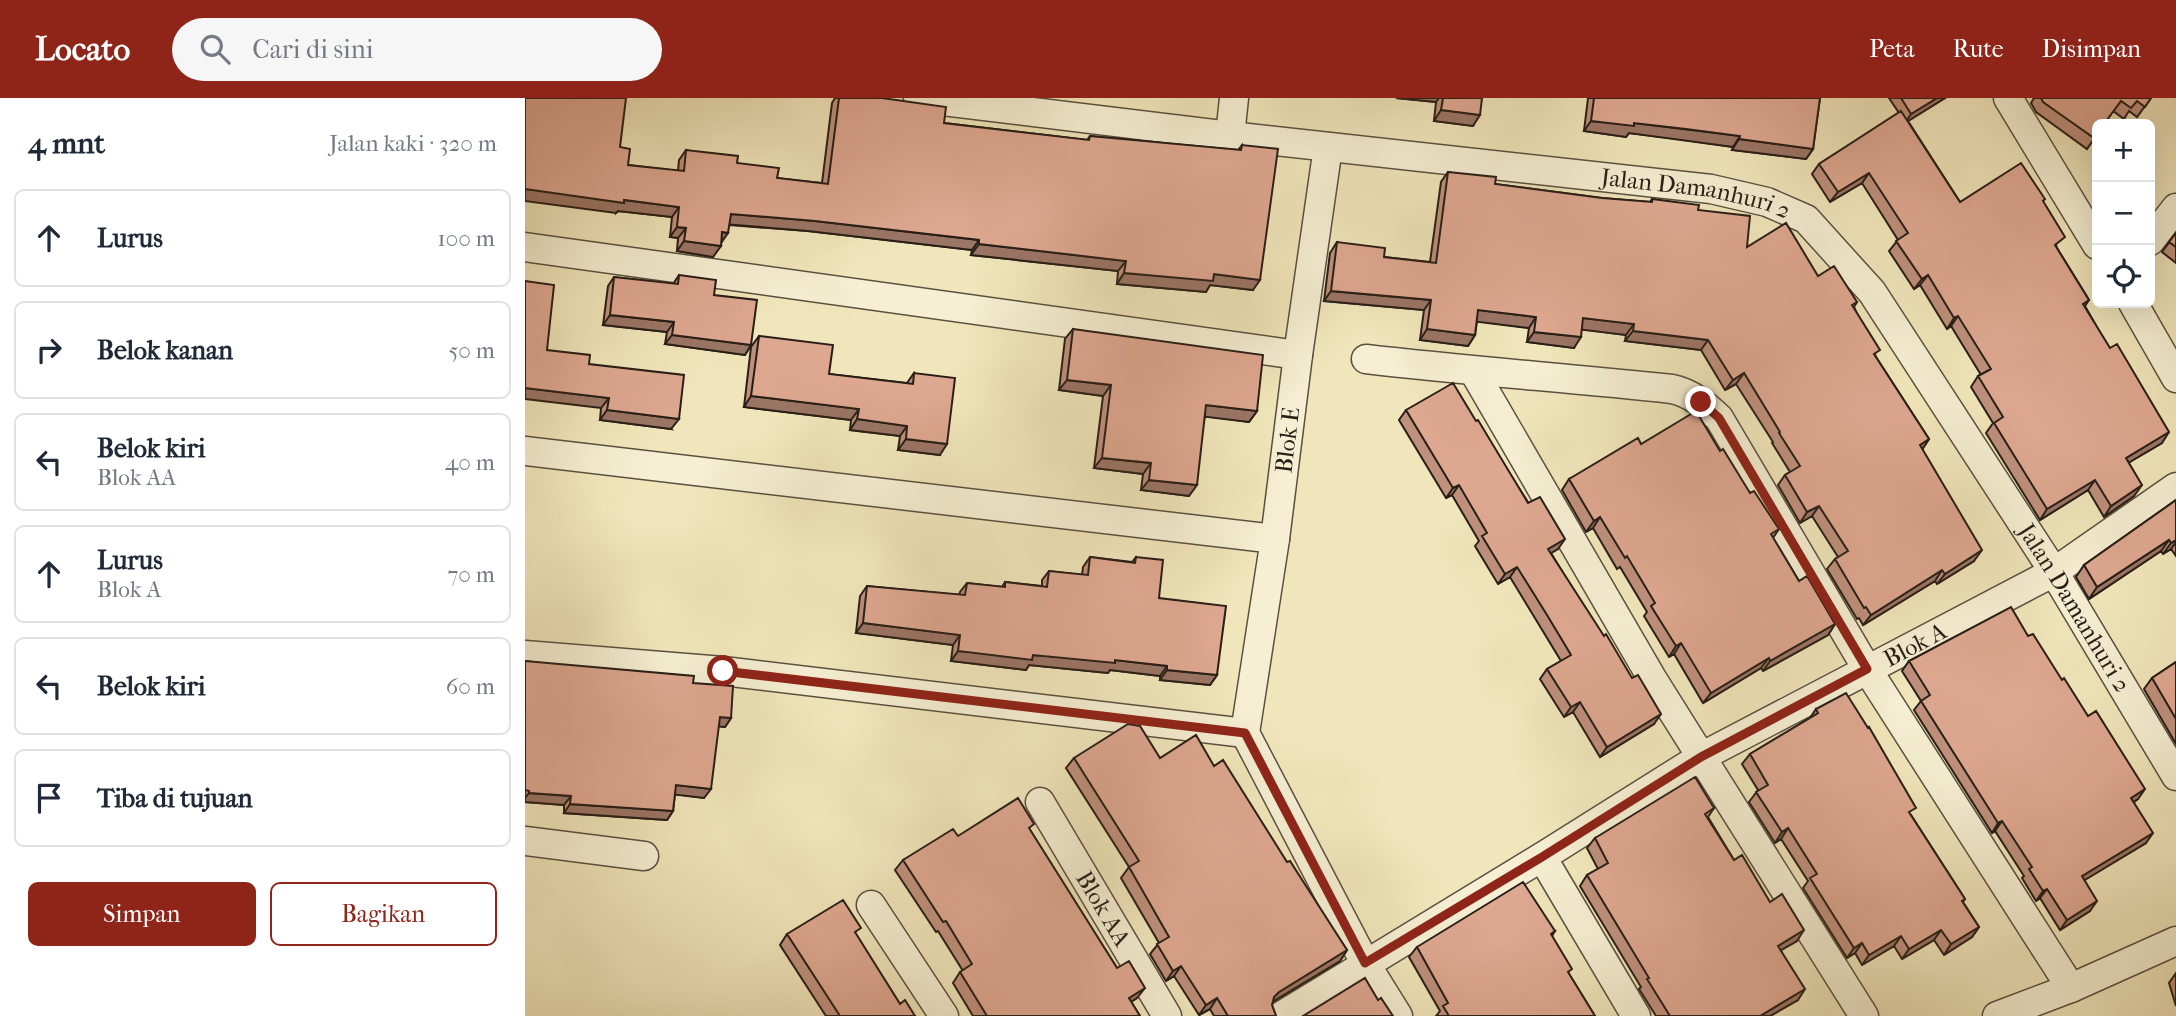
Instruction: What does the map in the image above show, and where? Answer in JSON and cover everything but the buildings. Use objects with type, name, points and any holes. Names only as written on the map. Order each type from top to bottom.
[{"type":"street","name":"Jalan Damanhuri 2","points":[[918,98],[1230,136],[1711,189],[1767,202],[1806,219],[1872,292],[2054,572],[2176,776]]},
{"type":"street","points":[[1230,136],[1234,98]]},
{"type":"street","points":[[2008,98],[2092,237]]},
{"type":"street","name":"Blok E","points":[[1245,733],[1276,539],[1298,355],[1328,147]]},
{"type":"street","points":[[2155,235],[2176,208]]},
{"type":"street","points":[[525,247],[1298,355]]},
{"type":"street","points":[[2136,308],[2176,378]]},
{"type":"street","points":[[1366,359],[1474,372],[1521,373],[1672,389],[1683,391],[1701,402],[1719,418],[1867,669],[2070,988]]},
{"type":"street","points":[[1474,372],[1653,680],[1864,1016]]},
{"type":"street","points":[[525,451],[1276,539]]},
{"type":"street","name":"Blok A","points":[[1542,857],[1701,757],[2054,572],[2176,487]]},
{"type":"street","points":[[525,655],[723,671],[1245,733],[1365,963],[1398,1016]]},
{"type":"street","name":"Blok AA","points":[[1040,802],[1167,1016]]},
{"type":"street","points":[[525,841],[644,856]]},
{"type":"street","points":[[1281,1016],[1542,857],[1636,1016]]},
{"type":"street","points":[[871,905],[944,1016]]},
{"type":"street","points":[[1997,1016],[2070,988],[2176,941]]},
{"type":"route","points":[[723,671],[1245,733],[1365,963],[1542,857],[1701,757],[1867,669],[1719,418],[1701,402]]}]
